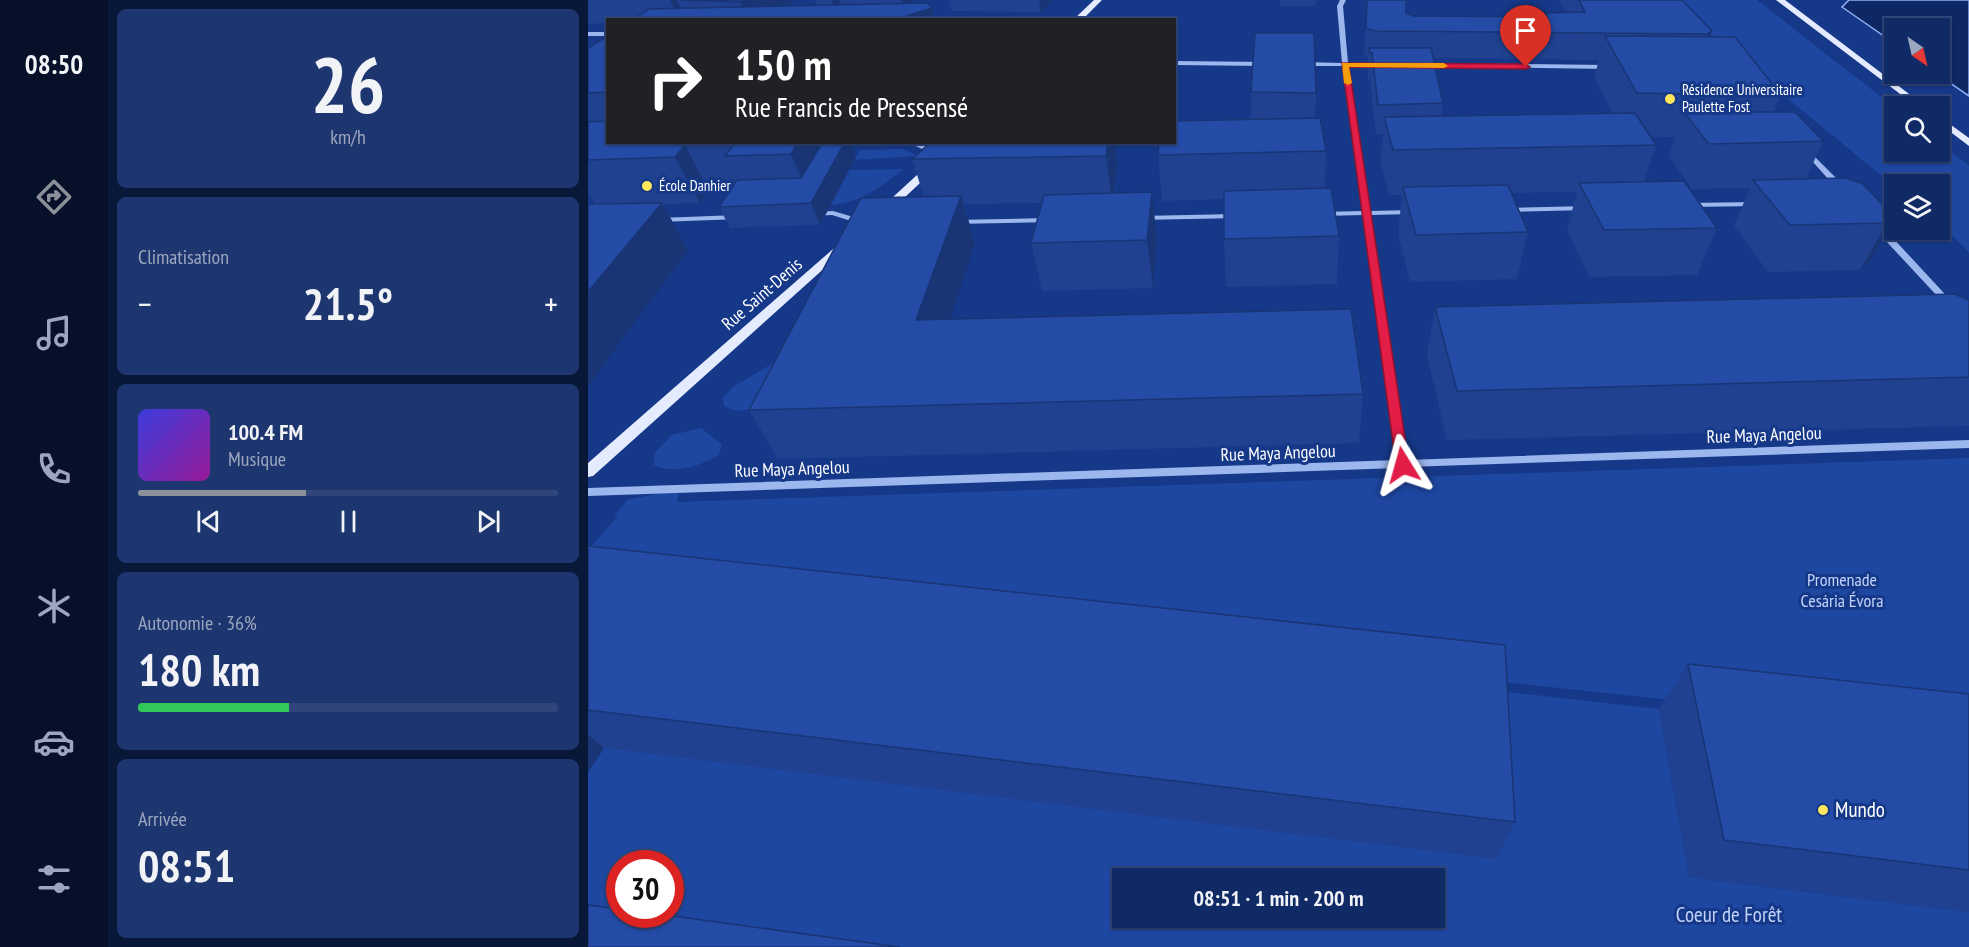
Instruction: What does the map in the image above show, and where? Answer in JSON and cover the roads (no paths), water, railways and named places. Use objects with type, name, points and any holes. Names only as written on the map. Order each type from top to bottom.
[{"type":"main road","points":[[1079,18],[1098,0]]},
{"type":"main road","points":[[1780,0],[1908,96]]},
{"type":"main road","points":[[1950,128],[1969,143]]},
{"type":"main road","name":"Rue Saint-Denis","points":[[588,472],[957,144]]},
{"type":"street","points":[[1342,0],[1340,6],[1345,65],[1403,465]]},
{"type":"street","points":[[588,34],[606,34]]},
{"type":"street","points":[[1176,63],[1277,64]]},
{"type":"street","points":[[1288,64],[1392,65]]},
{"type":"street","points":[[1415,65],[1614,68]]},
{"type":"street","points":[[1800,143],[1846,193]]},
{"type":"street","points":[[915,144],[945,157]]},
{"type":"street","points":[[1676,206],[1771,203]]},
{"type":"street","points":[[1497,210],[1593,208]]},
{"type":"street","points":[[1307,214],[1426,211]]},
{"type":"street","points":[[798,214],[833,213],[868,224]]},
{"type":"street","points":[[646,221],[751,216]]},
{"type":"street","points":[[1130,218],[1248,216]]},
{"type":"street","points":[[1869,218],[1969,325]]},
{"type":"street","points":[[940,222],[1058,220]]},
{"type":"street","name":"Rue Maya Angelou","points":[[588,492],[1969,444]]},
{"type":"place","name":"Résidence Universitaire Paulette Fost","points":[[1670,99]]},
{"type":"place","name":"École Danhier","points":[[647,186]]},
{"type":"place","name":"Mundo","points":[[1823,810]]},
{"type":"park label","name":"Promenade Cesária Évora","points":[[1842,590]]},
{"type":"park label","name":"Coeur de Forêt","points":[[1729,915]]}]
